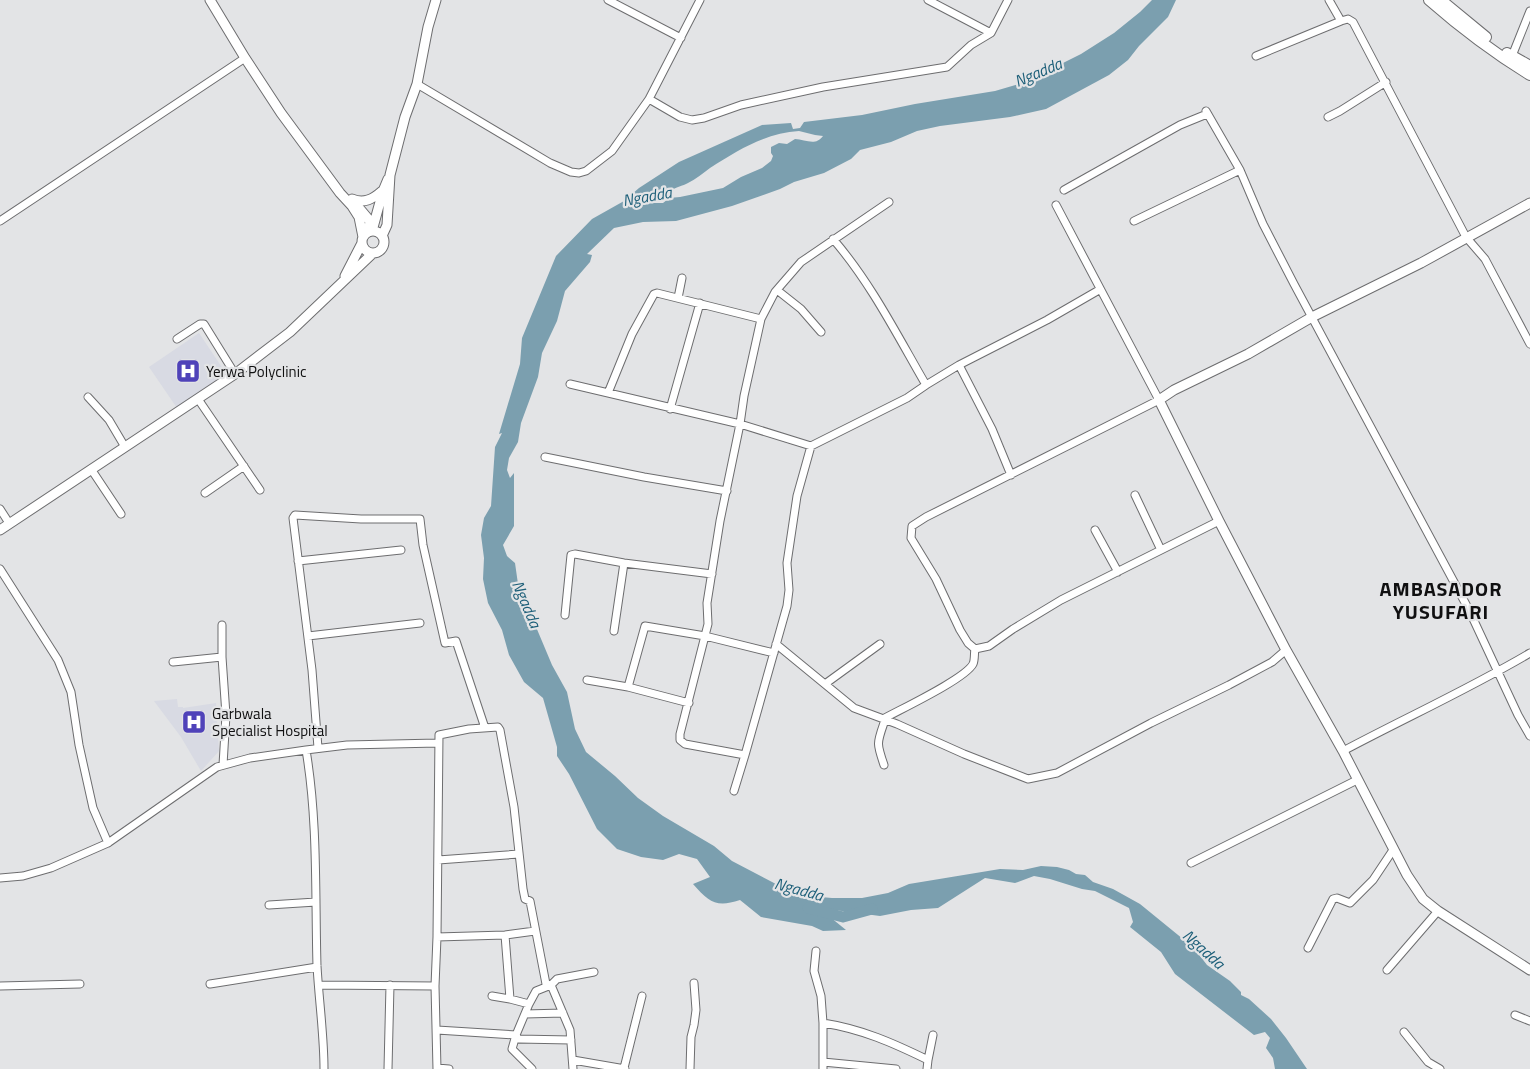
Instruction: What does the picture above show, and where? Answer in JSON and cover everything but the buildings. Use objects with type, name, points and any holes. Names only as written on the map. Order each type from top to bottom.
[{"type":"main road","points":[[1429,0],[1508,62],[1530,75]]},
{"type":"main road","points":[[1441,0],[1476,30],[1512,56],[1530,66]]},
{"type":"street","points":[[210,0],[281,113],[340,193],[352,206],[367,236]]},
{"type":"street","points":[[0,530],[91,468],[125,448],[236,374],[290,332],[373,253],[383,247],[382,236],[387,225],[390,175],[405,117],[417,84],[428,27],[436,0]]},
{"type":"street","points":[[608,0],[681,38]]},
{"type":"street","points":[[417,84],[550,163],[571,172],[579,173],[586,171],[612,151],[649,99],[700,0]]},
{"type":"street","points":[[928,0],[991,33]]},
{"type":"street","points":[[649,99],[680,118],[692,120],[704,118],[742,105],[823,87],[947,66],[971,45],[991,33],[1008,0]]},
{"type":"street","points":[[1329,0],[1341,21]]},
{"type":"street","points":[[1512,56],[1530,11]]},
{"type":"street","points":[[1256,56],[1341,21],[1348,19],[1353,22],[1466,237],[1485,259],[1527,331],[1530,344]]},
{"type":"street","points":[[0,221],[245,58]]},
{"type":"street","points":[[1328,117],[1340,112],[1386,82]]},
{"type":"street","points":[[1064,190],[1180,125],[1206,113],[1240,170],[1264,224],[1436,548],[1530,736]]},
{"type":"street","points":[[1134,221],[1240,170]]},
{"type":"street","points":[[340,285],[367,236],[382,191],[390,175]]},
{"type":"street","points":[[340,193],[359,201],[367,201],[382,191]]},
{"type":"street","points":[[350,198],[370,221],[366,250],[373,253]]},
{"type":"street","points":[[745,755],[693,746],[680,740],[680,734],[708,624],[707,603],[712,574],[744,396],[761,319],[777,290],[801,262],[888,202]]},
{"type":"street","points":[[1219,521],[1061,600],[1012,629],[989,646],[975,648],[968,643],[960,630],[936,579],[911,538],[912,526],[926,518],[1159,400],[1174,390],[1248,354],[1312,317],[1361,294],[1513,213],[1530,202]]},
{"type":"street","points":[[1056,205],[1099,290],[1159,400],[1286,650],[1343,751],[1393,850],[1414,886],[1423,898],[1438,911],[1530,970]]},
{"type":"street","points":[[367,236],[379,233],[382,236]]},
{"type":"street","points":[[833,239],[851,260],[890,319],[926,384]]},
{"type":"street","points":[[678,298],[682,278]]},
{"type":"street","points":[[777,290],[801,309],[821,332]]},
{"type":"street","points":[[570,384],[740,424],[811,446],[907,398],[926,384],[1047,320],[1099,290]]},
{"type":"street","points":[[608,394],[632,334],[652,296],[657,293],[761,319]]},
{"type":"street","points":[[670,409],[700,303]]},
{"type":"street","points":[[177,340],[200,324],[204,324],[236,374]]},
{"type":"street","points":[[959,366],[992,429],[1011,475]]},
{"type":"street","points":[[88,397],[109,420],[125,448]]},
{"type":"street","points":[[198,399],[260,490]]},
{"type":"street","points":[[734,791],[787,606],[789,590],[787,563],[797,496],[811,446]]},
{"type":"street","points":[[545,457],[727,491]]},
{"type":"street","points":[[205,493],[244,466]]},
{"type":"street","points":[[91,468],[121,514]]},
{"type":"street","points":[[1135,495],[1161,550]]},
{"type":"street","points":[[0,509],[9,523]]},
{"type":"street","points":[[318,748],[312,670],[293,518],[295,515],[420,519],[423,545],[445,643],[456,641],[486,728]]},
{"type":"street","points":[[1095,530],[1118,572]]},
{"type":"street","points":[[298,561],[401,550]]},
{"type":"street","points":[[565,616],[571,556],[575,554],[624,564],[712,574]]},
{"type":"street","points":[[614,631],[624,564]]},
{"type":"street","points":[[0,569],[58,660],[71,692],[79,746],[94,808],[108,843]]},
{"type":"street","points":[[308,636],[420,623]]},
{"type":"street","points":[[222,625],[226,715],[223,765]]},
{"type":"street","points":[[628,688],[645,626],[705,636],[774,654]]},
{"type":"street","points":[[776,644],[854,708],[1028,779],[1057,773],[1272,662],[1286,650]]},
{"type":"street","points":[[824,684],[880,644]]},
{"type":"street","points":[[884,765],[878,740],[884,719],[950,683],[962,674],[973,663],[975,648]]},
{"type":"street","points":[[1343,751],[1498,672],[1530,653]]},
{"type":"street","points":[[173,662],[222,657]]},
{"type":"street","points":[[587,680],[689,703]]},
{"type":"street","points":[[449,1069],[437,1069],[435,986],[439,735],[469,729],[498,727],[500,730],[514,807],[525,899],[530,901],[546,984],[552,985]]},
{"type":"street","points":[[0,878],[23,876],[51,868],[108,843],[217,767],[223,765],[250,758],[347,745],[438,743]]},
{"type":"street","points":[[306,750],[314,842],[318,985],[324,1069]]},
{"type":"street","points":[[1191,863],[1357,780]]},
{"type":"street","points":[[1308,948],[1333,899],[1337,898],[1350,903],[1373,880],[1393,850]]},
{"type":"street","points":[[438,860],[519,854]]},
{"type":"street","points":[[269,905],[316,902]]},
{"type":"street","points":[[1387,970],[1438,911]]},
{"type":"street","points":[[437,936],[505,935],[535,931]]},
{"type":"street","points":[[505,935],[510,999]]},
{"type":"street","points":[[816,951],[814,971],[821,996],[823,1065],[896,1069]]},
{"type":"street","points":[[210,984],[318,967]]},
{"type":"street","points":[[532,1069],[512,1049],[524,1014],[536,991],[552,985],[557,979],[594,972]]},
{"type":"street","points":[[0,986],[80,984]]},
{"type":"street","points":[[690,1069],[691,1037],[696,1010],[694,984]]},
{"type":"street","points":[[318,985],[435,986]]},
{"type":"street","points":[[388,1069],[390,985]]},
{"type":"street","points":[[552,985],[570,1030],[574,1060],[573,1069]]},
{"type":"street","points":[[492,996],[529,1004]]},
{"type":"street","points":[[574,1060],[614,1068],[624,1068],[642,996]]},
{"type":"street","points":[[524,1014],[563,1013]]},
{"type":"street","points":[[1515,1015],[1530,1021]]},
{"type":"street","points":[[823,1023],[880,1037],[928,1060]]},
{"type":"street","points":[[437,1030],[516,1035],[518,1039],[571,1040]]},
{"type":"street","points":[[1404,1032],[1428,1062],[1440,1069]]},
{"type":"street","points":[[927,1069],[933,1035]]},
{"type":"shaded area","name":"Yerwa Polyclinic","points":[[199,333],[227,375],[177,408],[149,367]]},
{"type":"shaded area","name":"Garbwala Specialist Hospital","points":[[177,699],[178,707],[183,708],[216,703],[219,751],[201,771],[181,737],[154,701]]},
{"type":"water","points":[[1152,0],[1176,0],[1168,17],[1128,60],[1109,75],[1046,109],[1010,117],[940,126],[917,131],[891,142],[860,150],[851,159],[824,173],[794,182],[732,206],[676,221],[643,222],[614,228],[587,254],[592,255],[590,262],[565,291],[557,321],[542,353],[538,377],[521,423],[518,442],[509,458],[507,470],[510,478],[514,473],[514,526],[503,545],[507,556],[515,563],[518,584],[552,665],[567,692],[575,729],[586,752],[638,798],[663,816],[714,846],[732,861],[797,895],[832,898],[862,898],[888,893],[909,884],[1000,869],[1023,870],[1041,866],[1057,867],[1076,874],[1085,875],[1093,882],[1113,889],[1140,904],[1194,948],[1207,965],[1230,981],[1241,992],[1241,995],[1249,999],[1271,1019],[1307,1069],[1275,1069],[1273,1058],[1266,1048],[1270,1038],[1265,1032],[1254,1035],[1175,974],[1161,952],[1130,927],[1133,922],[1129,908],[1095,891],[1034,876],[1015,883],[985,878],[938,908],[911,910],[880,916],[819,908],[846,930],[823,931],[812,926],[761,917],[740,900],[725,903],[714,902],[693,884],[710,877],[697,859],[679,854],[663,860],[641,857],[617,849],[597,829],[569,774],[557,756],[557,747],[543,698],[524,682],[509,655],[502,630],[488,603],[483,579],[484,558],[481,535],[484,518],[491,506],[495,447],[502,433],[499,434],[520,364],[522,338],[556,256],[592,219],[624,201],[639,188],[679,162],[762,125],[791,123],[793,129],[800,128],[804,122],[862,115],[995,91],[1022,83],[1050,66],[1059,65],[1081,54],[1114,33]],"holes":[[[799,131],[823,136],[813,142],[795,139],[787,144],[779,143],[771,147],[773,156],[771,161],[762,168],[741,177],[723,188],[669,198],[663,203],[651,203],[654,199],[691,181],[731,155],[764,139],[787,132]]]},
{"type":"waterway","name":"Ngadda","points":[[808,908],[843,917],[872,909]]},
{"type":"place","name":"Yerwa Polyclinic","points":[[188,371]]},
{"type":"place","name":"Garbwala Specialist Hospital","points":[[194,722]]},
{"type":"district","name":"AMBASADOR YUSUFARI","points":[[1441,600]]}]
